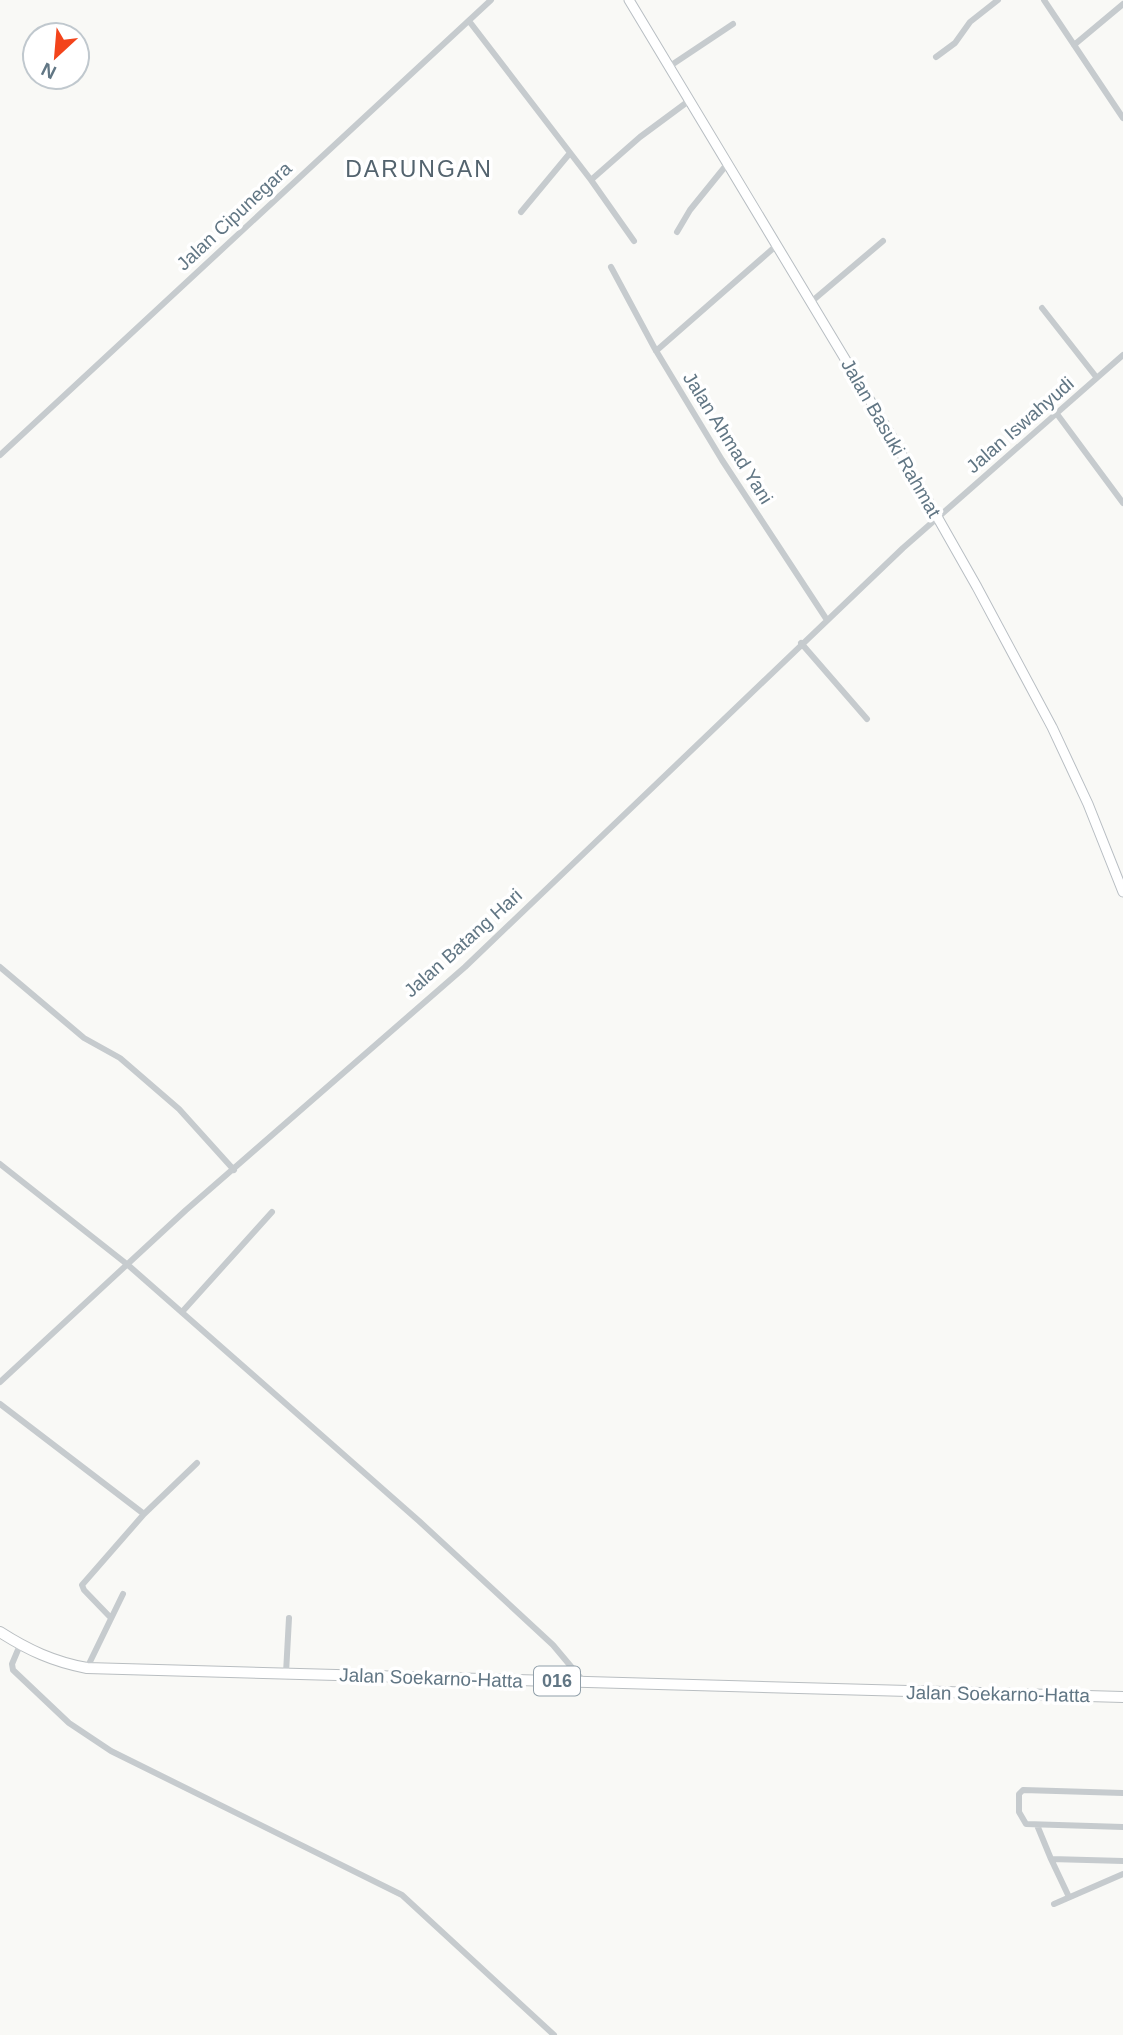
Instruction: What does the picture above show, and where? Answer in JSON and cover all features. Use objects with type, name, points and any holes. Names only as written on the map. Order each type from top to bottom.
[{"type":"main road","name":"Jalan Basuki Rahmat","points":[[629,0],[938,517],[1052,727],[1088,804],[1123,892]]},
{"type":"main road","name":"Jalan Soekarno-Hatta","points":[[0,1632],[20,1645],[63,1664],[88,1668],[1123,1697]]},
{"type":"street","name":"Jalan Cipunegara","points":[[0,455],[491,0]]},
{"type":"street","points":[[936,57],[955,43],[970,22],[998,0]]},
{"type":"street","points":[[1044,0],[1123,118]]},
{"type":"street","points":[[1074,45],[1123,4]]},
{"type":"street","points":[[469,20],[634,241]]},
{"type":"street","points":[[670,66],[733,24]]},
{"type":"street","points":[[591,180],[640,137],[690,100]]},
{"type":"street","points":[[521,212],[570,153]]},
{"type":"street","points":[[677,232],[706,188],[728,163]]},
{"type":"street","points":[[811,302],[883,241]]},
{"type":"street","points":[[656,351],[777,245]]},
{"type":"street","name":"Jalan Ahmad Yani","points":[[611,267],[656,351],[722,460],[827,620]]},
{"type":"street","points":[[1042,307],[1097,378]]},
{"type":"street","name":"Jalan Iswahyudi","points":[[938,517],[1123,355]]},
{"type":"street","points":[[1057,414],[1123,503]]},
{"type":"street","name":"Jalan Batang Hari","points":[[0,1382],[186,1210],[465,967],[801,643],[938,517]]},
{"type":"street","points":[[801,643],[867,719]]},
{"type":"street","points":[[0,967],[84,1038],[120,1058],[179,1109],[234,1170]]},
{"type":"street","points":[[0,1164],[128,1265],[419,1521],[553,1645],[584,1682]]},
{"type":"street","points":[[182,1312],[272,1212]]},
{"type":"street","points":[[0,1404],[144,1514]]},
{"type":"street","points":[[111,1618],[82,1585],[144,1514],[197,1463]]},
{"type":"street","points":[[88,1668],[123,1594]]},
{"type":"street","points":[[286,1674],[289,1618]]},
{"type":"street","points":[[20,1645],[12,1664],[13,1670],[69,1723],[111,1751],[402,1895],[554,2035]]},
{"type":"street","points":[[1123,1793],[1023,1790],[1019,1794],[1020,1816],[1026,1824],[1123,1827]]},
{"type":"street","points":[[1037,1825],[1069,1897]]},
{"type":"street","points":[[1051,1859],[1123,1861]]},
{"type":"street","points":[[1054,1905],[1123,1874]]},
{"type":"district","name":"DARUNGAN","points":[[419,169]]}]
